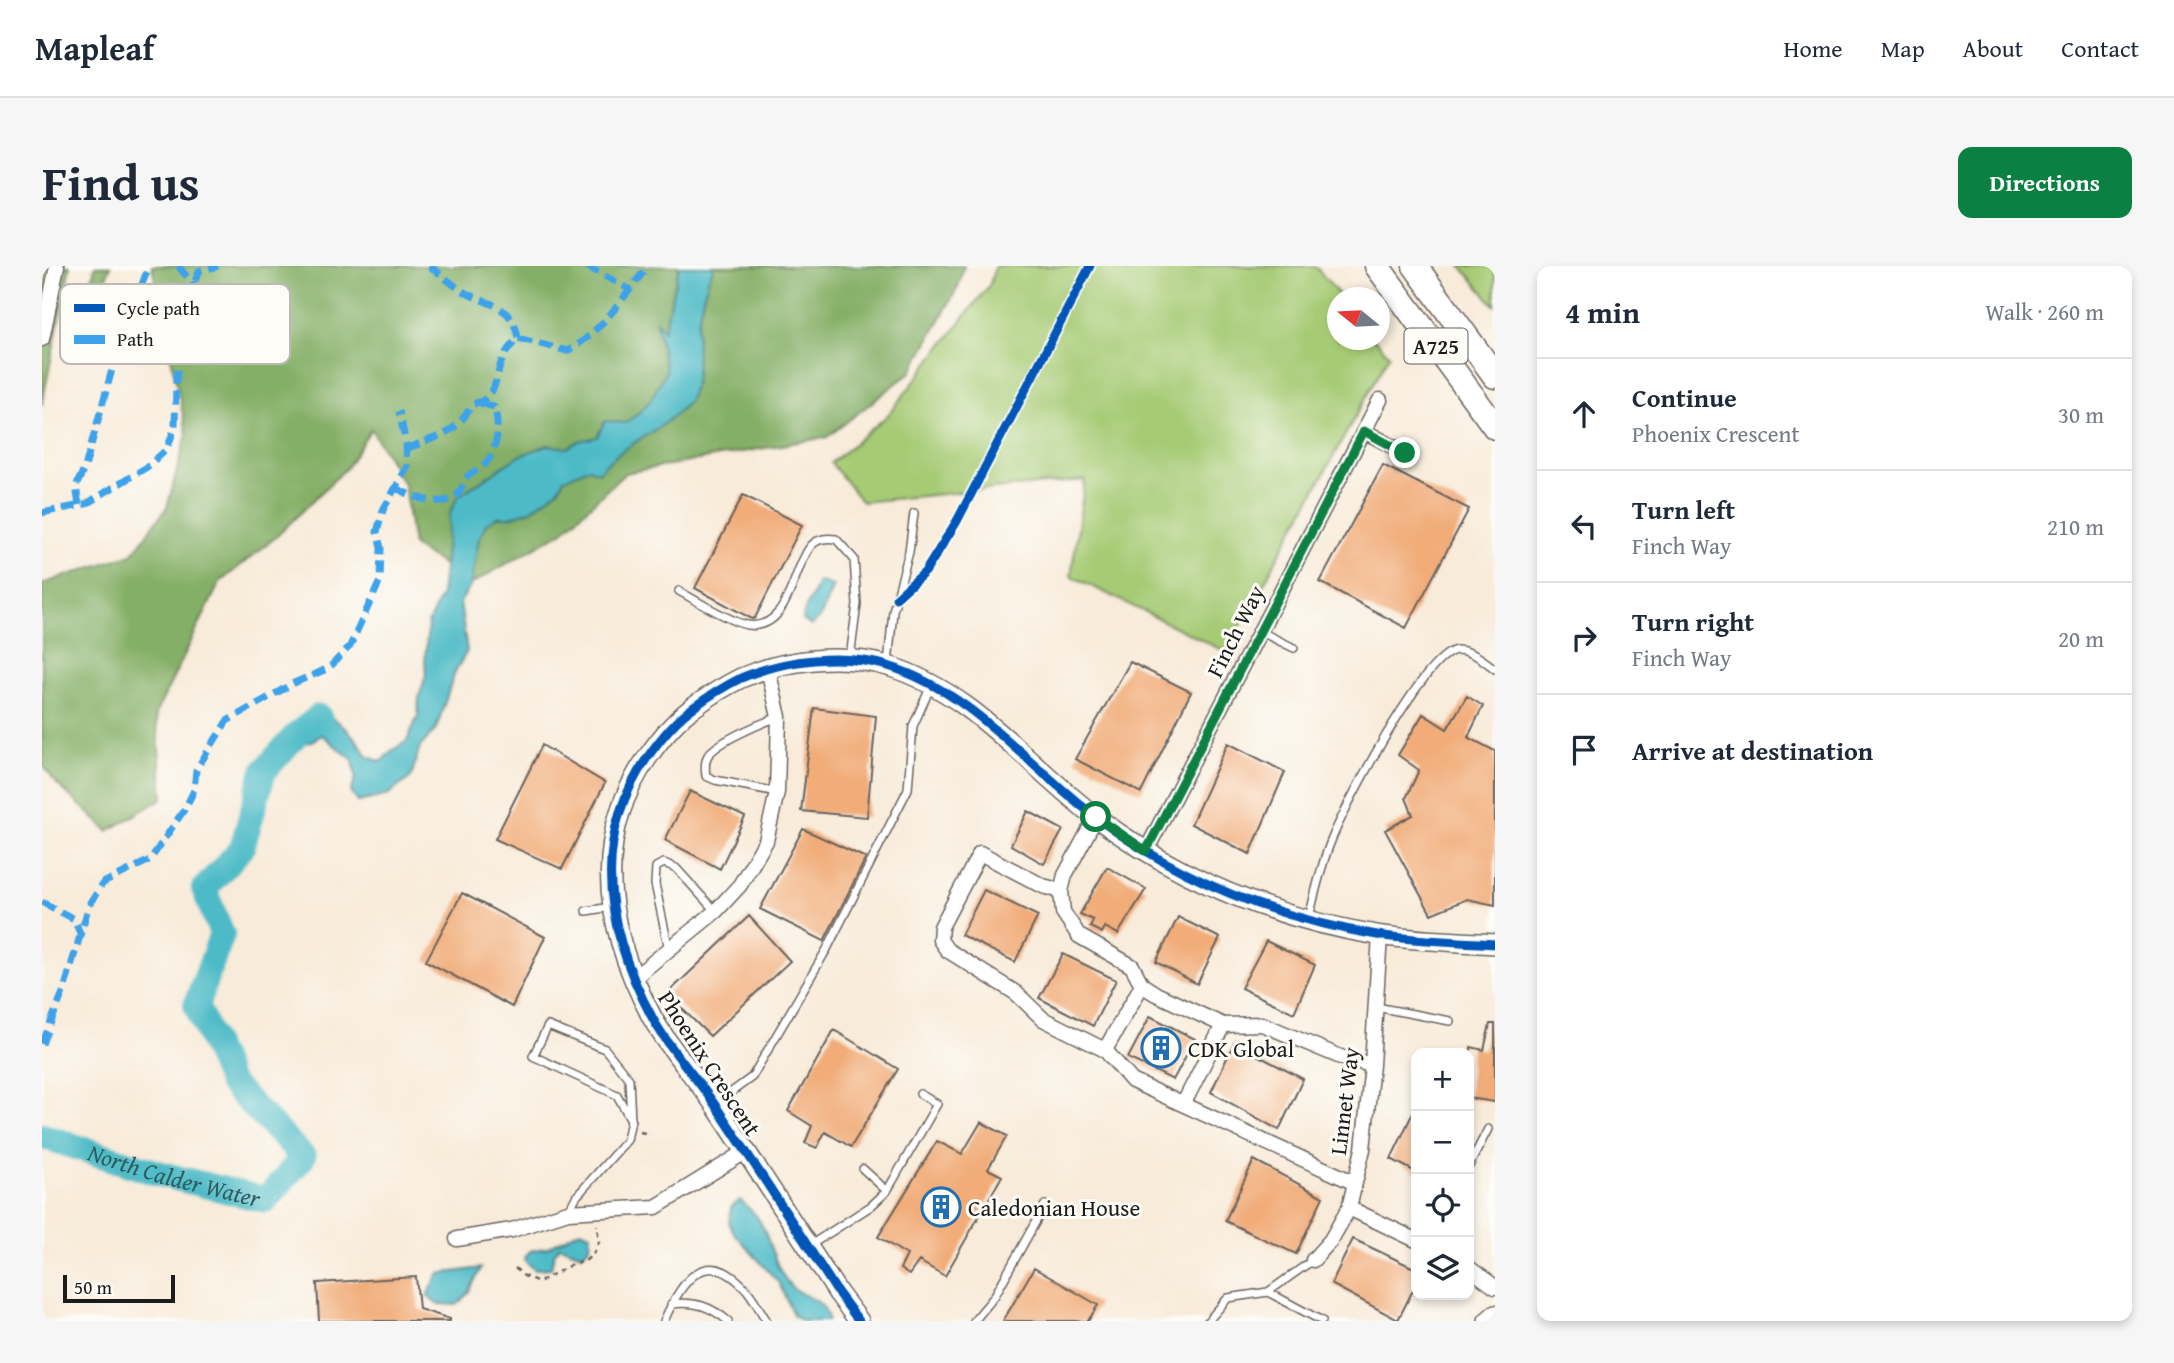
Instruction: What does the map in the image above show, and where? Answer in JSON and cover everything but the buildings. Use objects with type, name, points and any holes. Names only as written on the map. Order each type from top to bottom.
[{"type":"highway","name":"A725","points":[[1377,266],[1495,427]]},
{"type":"highway","name":"A725","points":[[1415,266],[1495,376]]},
{"type":"street","points":[[42,339],[57,266]]},
{"type":"street","name":"Finch Way","points":[[1146,851],[1380,400]]},
{"type":"street","points":[[1364,431],[1405,453]]},
{"type":"street","name":"Phoenix Crescent","points":[[859,1321],[715,1105],[654,1021],[620,942],[612,907],[609,866],[615,831],[626,796],[638,772],[682,715],[741,678],[768,669],[811,661],[850,658],[888,666],[932,684],[967,706],[1096,817],[1172,869],[1228,894],[1309,919],[1380,935],[1495,944]]},
{"type":"street","points":[[635,977],[715,911],[740,885],[766,841],[778,792],[779,717],[768,669]]},
{"type":"street","points":[[1096,817],[1065,875],[1061,891],[1063,912],[1079,936],[1132,966],[1142,985],[1156,994],[1223,1026],[1262,1024],[1343,1058],[1372,1065]]},
{"type":"street","points":[[1061,891],[1043,886],[979,853],[941,927],[940,940],[947,950],[1016,993],[1043,1019],[1105,1050],[1132,1081],[1355,1183]]},
{"type":"street","name":"Linnet Way","points":[[1313,1260],[1331,1241],[1349,1208],[1355,1183],[1368,1116],[1380,935]]},
{"type":"street","points":[[1105,1050],[1142,985]]},
{"type":"street","points":[[1184,1103],[1223,1026]]},
{"type":"street","points":[[457,1240],[512,1230],[568,1212],[656,1207],[745,1152]]},
{"type":"street","points":[[1349,1208],[1411,1238]]},
{"type":"street","points":[[1474,1272],[1495,1287]]},
{"type":"street","points":[[1488,1321],[1495,1315]]},
{"type":"lane","points":[[888,666],[893,611],[909,552],[914,513]]},
{"type":"lane","points":[[679,591],[747,625],[766,624],[781,610],[811,546],[824,537],[836,539],[854,559],[857,604],[850,658]]},
{"type":"lane","points":[[1261,632],[1294,648]]},
{"type":"lane","points":[[1309,919],[1330,842],[1352,794],[1387,731],[1430,671],[1445,654],[1457,650],[1473,654],[1495,669]]},
{"type":"lane","points":[[715,1105],[752,1077],[827,949],[908,789],[913,726],[932,684]]},
{"type":"lane","points":[[778,792],[715,780],[706,776],[704,768],[708,755],[750,727],[779,717]]},
{"type":"lane","points":[[670,950],[655,884],[656,867],[664,863],[676,868],[715,911]]},
{"type":"lane","points":[[586,911],[612,907]]},
{"type":"lane","points":[[1376,1007],[1450,1021]]},
{"type":"lane","points":[[568,1212],[576,1197],[627,1140],[631,1121],[629,1079],[605,1049],[548,1026],[533,1056],[617,1095],[631,1121]]},
{"type":"lane","points":[[808,1247],[871,1206],[887,1191],[937,1104],[920,1094]]},
{"type":"lane","points":[[1474,1156],[1488,1129]]},
{"type":"lane","points":[[863,1169],[887,1191]]},
{"type":"lane","points":[[974,1321],[994,1297],[1045,1205]]},
{"type":"lane","points":[[1208,1321],[1228,1298],[1268,1292],[1313,1260]]},
{"type":"lane","points":[[664,1321],[671,1304],[692,1275],[699,1271],[728,1274],[747,1290],[767,1321]]},
{"type":"lane","points":[[1268,1292],[1322,1321]]},
{"type":"lane","points":[[671,1304],[687,1302],[703,1305],[712,1308],[728,1321]]},
{"type":"path","points":[[640,1132],[650,1134]]},
{"type":"path","points":[[515,1268],[524,1276],[539,1282],[574,1263],[584,1262],[593,1254],[598,1242],[596,1222]]},
{"type":"green space","points":[[42,266],[70,266],[66,284],[60,284],[60,316],[42,405]]},
{"type":"green space","points":[[95,266],[111,266],[103,284],[91,284]]},
{"type":"green space","points":[[152,266],[964,266],[958,287],[911,372],[827,437],[625,473],[562,532],[473,583],[413,546],[404,484],[371,429],[346,468],[276,537],[220,582],[156,713],[163,798],[108,831],[55,782],[42,764],[42,584],[132,554],[167,507],[187,434],[172,364],[290,364],[290,284],[156,284]]},
{"type":"green space","points":[[995,266],[1315,266],[1333,287],[1327,287],[1327,350],[1385,350],[1389,355],[1226,652],[1071,576],[1085,480],[862,502],[831,463],[888,415],[990,284]]},
{"type":"green space","points":[[1461,266],[1495,266],[1495,306]]},
{"type":"water","points":[[679,266],[714,266],[705,289],[697,328],[695,379],[690,398],[664,424],[619,454],[599,472],[588,468],[564,479],[558,490],[531,510],[510,517],[498,517],[486,524],[479,538],[470,587],[460,602],[467,651],[455,672],[436,729],[420,747],[411,777],[388,795],[358,802],[351,792],[356,777],[353,760],[322,735],[308,743],[289,735],[292,725],[313,706],[344,727],[367,756],[381,762],[391,751],[407,741],[418,716],[419,697],[426,675],[428,624],[441,595],[450,513],[458,496],[519,456],[548,445],[567,448],[579,441],[597,437],[605,421],[624,423],[650,401],[666,371],[656,321],[664,330]]},
{"type":"water","points":[[818,581],[833,586],[820,618],[811,626],[803,620],[803,615]]},
{"type":"water","points":[[740,1200],[759,1220],[782,1274],[794,1289],[824,1308],[828,1321],[801,1321],[793,1315],[779,1283],[734,1233],[729,1223],[731,1207]]},
{"type":"water","points":[[580,1230],[591,1234],[590,1246],[582,1254],[560,1246],[554,1254],[551,1268],[535,1269],[526,1262],[525,1257],[530,1251],[548,1247]]},
{"type":"water","points":[[481,1268],[469,1292],[457,1305],[437,1304],[427,1296],[439,1274]]},
{"type":"waterway","name":"North Calder Water","points":[[42,1136],[164,1175],[266,1200],[303,1157],[230,1083],[196,1005],[222,934],[204,889],[242,848],[264,771],[296,735],[319,717],[320,719]]},
{"type":"marked path","points":[[142,284],[149,266]]},
{"type":"marked path","points":[[178,266],[193,284]]},
{"type":"marked path","points":[[194,284],[199,271],[218,266]]},
{"type":"marked path","points":[[429,266],[461,290],[500,308],[511,319],[518,338]]},
{"type":"marked path","points":[[586,266],[631,290]]},
{"type":"marked path","points":[[406,449],[452,429],[472,404],[487,397],[494,386],[504,356],[518,338],[567,351],[602,324],[648,266]]},
{"type":"marked path","points":[[79,505],[76,486],[85,467],[114,364]]},
{"type":"marked path","points":[[42,513],[86,504],[147,467],[167,449],[175,427],[178,364]]},
{"type":"marked path","points":[[396,488],[431,501],[456,496],[468,476],[486,463],[495,443],[497,421],[494,407],[480,403]]},
{"type":"marked path","points":[[42,1044],[64,990],[89,905],[103,883],[150,860],[186,807],[194,790],[196,770],[227,721],[294,683],[329,668],[350,646],[380,581],[381,548],[377,532],[383,510],[407,467],[406,444],[399,411]]},
{"type":"marked path","points":[[42,902],[74,919],[80,933]]},
{"type":"cycle path","points":[[896,598],[925,572],[957,521],[1090,266]]},
{"type":"cycle path","points":[[859,1321],[717,1108],[653,1019],[624,954],[616,921],[611,888],[611,855],[617,822],[629,790],[647,758],[668,730],[687,712],[723,688],[758,671],[795,662],[833,659],[888,666],[947,693],[998,732],[1097,818],[1161,860],[1195,878],[1265,907],[1339,928],[1421,940],[1495,944]]},
{"type":"place","name":"CDK Global","points":[[1161,1048]]},
{"type":"place","name":"Caledonian House","points":[[941,1207]]},
{"type":"route","points":[[1096,817],[1146,851],[1364,431],[1405,453]]}]
